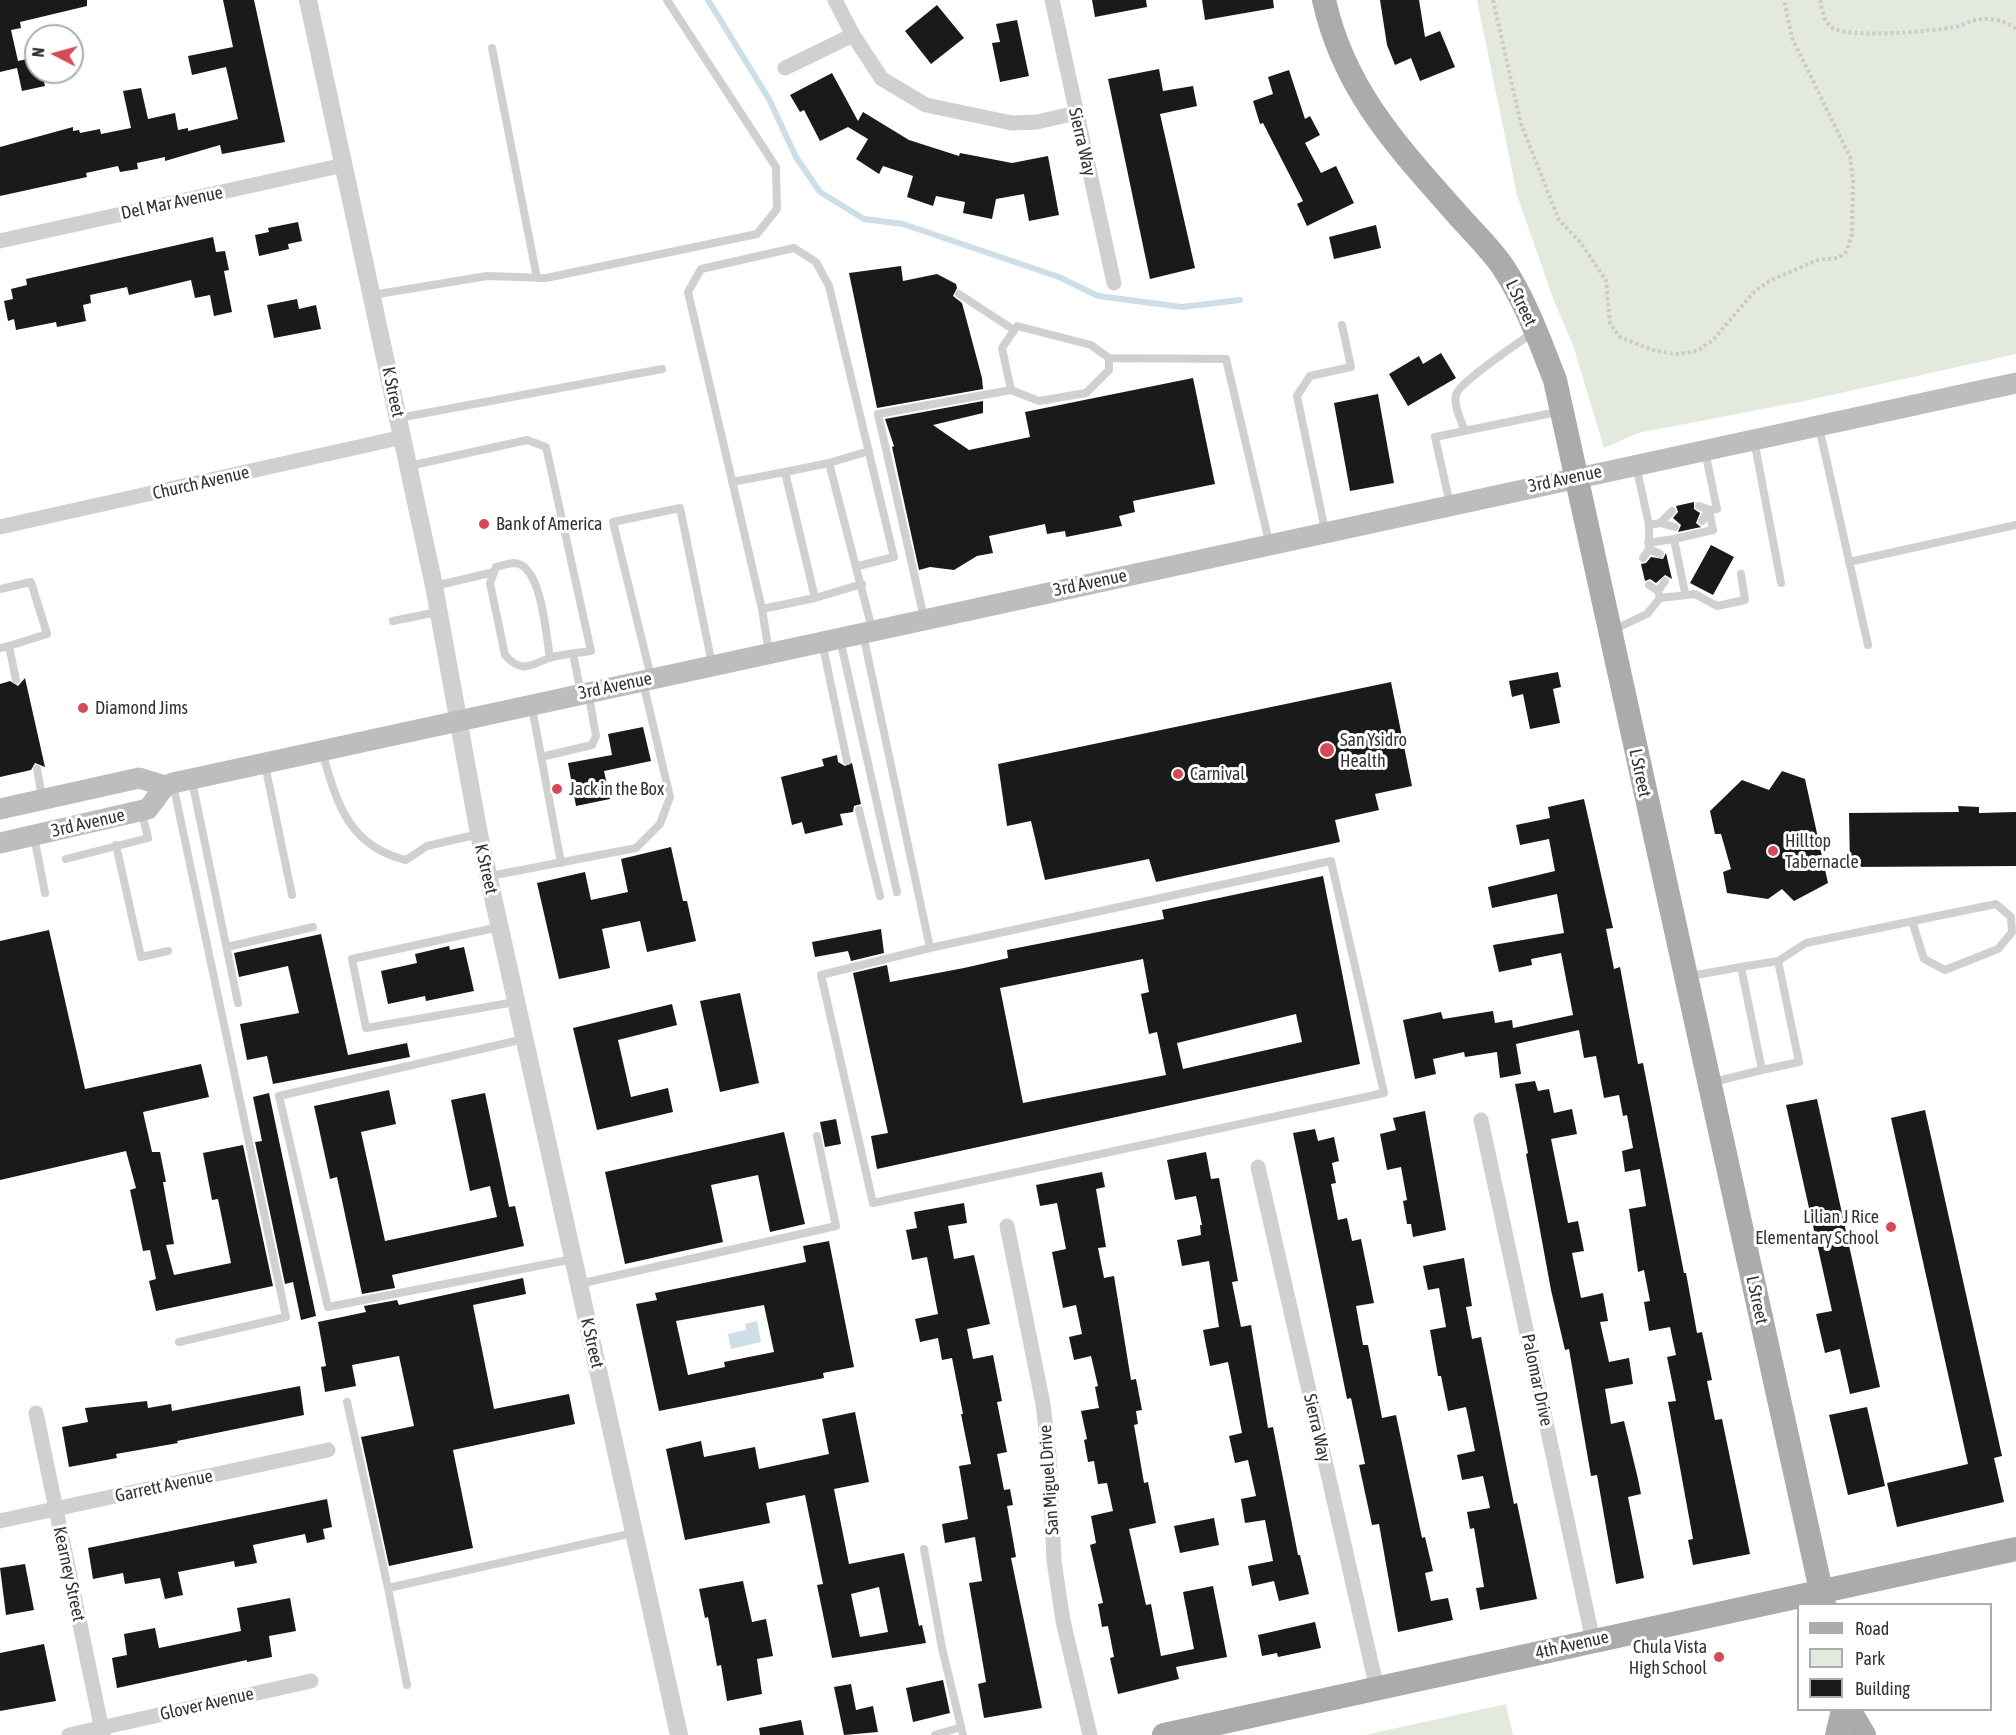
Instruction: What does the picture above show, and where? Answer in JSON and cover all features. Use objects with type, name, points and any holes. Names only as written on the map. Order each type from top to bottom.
[{"type":"main road","name":"L Street","points":[[1324,0],[1330,28],[1356,84],[1383,130],[1502,266],[1535,331],[1555,380],[1822,1598]]},
{"type":"main road","name":"3rd Avenue","points":[[0,809],[139,778],[177,783],[1450,504],[2016,383]]},
{"type":"main road","name":"3rd Avenue","points":[[0,843],[148,809],[177,783]]},
{"type":"main road","name":"4th Avenue","points":[[1164,1735],[1593,1641],[1822,1598],[2016,1549]]},
{"type":"main road","points":[[1837,1735],[1844,1711]]},
{"type":"main road","points":[[1851,1711],[1864,1735]]},
{"type":"street","name":"K Street","points":[[308,0],[434,586],[479,834],[679,1735]]},
{"type":"street","points":[[835,0],[853,35],[882,79],[926,105],[1012,123],[1037,122],[1076,113]]},
{"type":"street","name":"Sierra Way","points":[[1052,0],[1114,283]]},
{"type":"street","points":[[785,68],[853,35]]},
{"type":"street","name":"Del Mar Avenue","points":[[0,241],[344,165]]},
{"type":"street","name":"Church Avenue","points":[[0,527],[403,437]]},
{"type":"street","name":"Palomar Drive","points":[[1481,1120],[1593,1641]]},
{"type":"street","name":"Sierra Way","points":[[1258,1167],[1377,1689]]},
{"type":"street","name":"San Miguel Drive","points":[[1007,1226],[1043,1404],[1049,1456],[1054,1561],[1063,1621],[1090,1735]]},
{"type":"street","name":"Kearney Street","points":[[36,1413],[102,1731]]},
{"type":"street","name":"Garrett Avenue","points":[[0,1521],[328,1450]]},
{"type":"street","name":"Glover Avenue","points":[[69,1735],[102,1731],[311,1681]]},
{"type":"lane","points":[[372,295],[487,276],[537,278],[757,234],[777,209],[776,167],[667,0]]},
{"type":"lane","points":[[492,48],[537,278]]},
{"type":"lane","points":[[769,653],[762,609],[688,292],[701,269],[794,248],[816,262],[829,286],[894,557],[858,566]]},
{"type":"lane","points":[[959,294],[1014,330]]},
{"type":"lane","points":[[1325,532],[1297,396],[1310,376],[1351,367],[1342,325]]},
{"type":"lane","points":[[1011,390],[1002,348],[1017,327],[1091,345],[1109,358],[1226,359],[1269,544]]},
{"type":"lane","points":[[1465,431],[1455,402],[1456,393],[1467,381],[1535,331]]},
{"type":"lane","points":[[924,619],[878,414],[1011,390],[1039,401],[1086,393],[1109,370],[1109,358]]},
{"type":"lane","points":[[399,418],[662,369]]},
{"type":"lane","points":[[1450,504],[1435,437],[1562,411]]},
{"type":"lane","points":[[1819,425],[1868,645]]},
{"type":"lane","points":[[1754,439],[1781,583]]},
{"type":"lane","points":[[409,466],[527,440],[546,447],[591,651],[550,658],[538,665],[525,667],[512,663],[505,656],[490,583],[496,567],[515,563],[528,569],[536,582],[550,658]]},
{"type":"lane","points":[[1699,506],[1709,510],[1717,509],[1705,449]]},
{"type":"lane","points":[[732,482],[829,463],[869,451]]},
{"type":"lane","points":[[829,463],[862,584],[867,631],[930,948]]},
{"type":"lane","points":[[1636,464],[1649,525],[1648,546],[1643,558]]},
{"type":"lane","points":[[785,472],[815,598]]},
{"type":"lane","points":[[488,876],[636,848],[660,824],[670,797],[613,522],[680,508],[712,665]]},
{"type":"lane","points":[[1702,521],[1709,510]]},
{"type":"lane","points":[[1648,546],[1713,530],[1709,510]]},
{"type":"lane","points":[[1660,523],[1672,511]]},
{"type":"lane","points":[[1649,525],[1660,523],[1675,527]]},
{"type":"lane","points":[[1849,562],[2016,525]]},
{"type":"lane","points":[[1674,539],[1685,593]]},
{"type":"lane","points":[[1648,546],[1660,554]]},
{"type":"lane","points":[[434,586],[494,572]]},
{"type":"lane","points":[[1649,585],[1659,594],[1695,594],[1717,606],[1745,600],[1741,574]]},
{"type":"lane","points":[[1609,632],[1647,614],[1665,581]]},
{"type":"lane","points":[[0,590],[31,582],[47,634],[4,647],[16,680]]},
{"type":"lane","points":[[762,609],[815,598],[862,584]]},
{"type":"lane","points":[[393,621],[437,612]]},
{"type":"lane","points":[[830,640],[847,761]]},
{"type":"lane","points":[[830,640],[897,892]]},
{"type":"lane","points":[[541,757],[592,745],[596,736],[573,654]]},
{"type":"lane","points":[[531,705],[561,863]]},
{"type":"lane","points":[[322,751],[337,803],[358,834],[393,856],[406,860],[427,846],[479,834]]},
{"type":"lane","points":[[265,763],[292,895]]},
{"type":"lane","points":[[37,769],[43,800]]},
{"type":"lane","points":[[177,783],[227,947],[238,1002]]},
{"type":"lane","points":[[177,783],[286,1317],[179,1342]]},
{"type":"lane","points":[[859,810],[880,896]]},
{"type":"lane","points":[[66,859],[148,838],[141,811]]},
{"type":"lane","points":[[34,836],[45,893]]},
{"type":"lane","points":[[116,845],[141,957],[168,951]]},
{"type":"lane","points":[[1331,861],[1384,1092],[873,1203],[821,975],[930,948],[1331,861]]},
{"type":"lane","points":[[1686,977],[1778,961],[1806,943],[1912,921],[1996,904],[2011,917],[2012,932],[1998,949],[1945,970],[1924,959],[1912,921]]},
{"type":"lane","points":[[227,947],[313,927]]},
{"type":"lane","points":[[499,927],[351,959],[366,1028],[516,1002]]},
{"type":"lane","points":[[1709,1084],[1799,1062],[1778,961]]},
{"type":"lane","points":[[1741,967],[1762,1070]]},
{"type":"lane","points":[[524,1039],[279,1096],[328,1307],[574,1259]]},
{"type":"lane","points":[[579,1284],[836,1226],[817,1136]]},
{"type":"lane","points":[[346,1401],[407,1685]]},
{"type":"lane","points":[[388,1588],[635,1533]]},
{"type":"lane","points":[[924,1549],[942,1648],[962,1731],[935,1735]]},
{"type":"path","points":[[1493,0],[1509,82],[1521,124],[1559,220],[1580,242],[1606,280],[1610,324],[1620,337],[1628,341],[1676,354],[1697,351],[1713,340],[1753,294],[1769,281],[1818,260],[1838,258],[1846,252],[1852,234],[1853,181],[1850,157],[1792,38],[1784,0]]},
{"type":"path","points":[[1820,0],[1823,15],[1829,25],[1838,31],[1863,33],[1927,31],[1956,27],[1977,19],[2002,22],[2016,29]]},
{"type":"green space","points":[[1477,0],[2016,0],[2016,354],[1804,401],[1638,433],[1604,448],[1573,345],[1554,301],[1517,195]]},
{"type":"green space","points":[[1506,1704],[1513,1735],[1365,1735]]},
{"type":"shaded area","points":[[757,1321],[761,1342],[731,1349],[728,1334],[746,1330],[745,1324]]},
{"type":"building","points":[[0,0],[87,0],[87,6],[20,22],[21,28],[11,30],[18,61],[24,60],[24,84],[45,84],[45,86],[22,91],[17,68],[0,72]]},
{"type":"building","points":[[223,0],[254,0],[285,142],[222,154],[220,145],[165,161],[165,157],[137,163],[138,169],[120,172],[118,166],[86,173],[87,177],[0,196],[0,147],[73,127],[73,131],[79,130],[80,133],[100,129],[101,134],[131,128],[123,91],[141,88],[148,119],[175,113],[178,130],[188,128],[188,131],[238,119],[226,67],[192,75],[188,56],[233,47]]},
{"type":"building","points":[[1092,0],[1146,0],[1147,7],[1095,17]]},
{"type":"building","points":[[1202,0],[1273,0],[1274,8],[1205,20]]},
{"type":"building","points":[[1380,0],[1419,0],[1425,37],[1440,31],[1455,67],[1420,81],[1411,58],[1395,65],[1387,45]]},
{"type":"building","points":[[937,5],[964,38],[931,64],[905,31]]},
{"type":"building","points":[[1017,20],[1029,76],[1000,82],[992,43],[1000,42],[996,24]]},
{"type":"building","points":[[1159,69],[1163,91],[1193,86],[1197,106],[1160,114],[1195,268],[1150,279],[1108,79]]},
{"type":"building","points":[[1289,70],[1305,119],[1310,116],[1320,135],[1305,143],[1321,173],[1336,166],[1354,203],[1307,226],[1297,204],[1303,201],[1263,123],[1260,124],[1253,101],[1273,94],[1268,77]]},
{"type":"building","points":[[832,73],[858,121],[863,112],[909,140],[959,156],[960,153],[1012,163],[1048,156],[1059,215],[1029,221],[1024,194],[996,199],[992,219],[963,213],[965,202],[936,196],[933,206],[907,197],[913,176],[883,166],[879,174],[856,159],[868,139],[848,127],[820,141],[804,110],[800,112],[790,95]]},
{"type":"building","points":[[298,222],[302,241],[288,244],[289,249],[259,256],[255,235],[269,232],[268,228]]},
{"type":"building","points":[[1376,225],[1381,248],[1334,259],[1329,237]]},
{"type":"building","points":[[213,237],[216,252],[225,251],[229,270],[224,271],[232,312],[214,316],[210,295],[195,298],[191,280],[129,295],[127,287],[90,295],[91,303],[83,305],[86,321],[57,327],[56,322],[16,330],[14,319],[8,321],[4,301],[13,299],[11,289],[27,285],[26,279]]},
{"type":"building","points":[[901,266],[903,281],[937,274],[956,284],[957,288],[953,296],[962,303],[983,389],[877,408],[849,273]]},
{"type":"building","points":[[297,299],[299,309],[316,305],[321,329],[274,338],[267,305]]},
{"type":"building","points":[[1441,353],[1456,378],[1408,406],[1389,374],[1419,356],[1423,364]]},
{"type":"building","points":[[1193,378],[1215,484],[1133,501],[1135,512],[1119,516],[1122,526],[1066,537],[1065,531],[1047,534],[1045,524],[989,536],[993,553],[977,556],[954,570],[930,567],[919,570],[892,447],[894,446],[885,419],[983,401],[983,413],[933,425],[969,450],[1030,437],[1025,412]]},
{"type":"building","points":[[1378,394],[1394,483],[1350,491],[1334,403]]},
{"type":"building","points":[[1694,502],[1694,509],[1700,513],[1696,523],[1701,527],[1678,532],[1681,525],[1673,518],[1678,512],[1676,506]]},
{"type":"building","points":[[1711,545],[1734,557],[1713,595],[1690,583]]},
{"type":"building","points":[[1666,553],[1672,579],[1665,575],[1656,583],[1650,579],[1645,581],[1641,564],[1646,563],[1651,557],[1663,559]]},
{"type":"building","points":[[1558,672],[1561,687],[1553,689],[1560,723],[1530,729],[1523,694],[1512,697],[1509,681]]},
{"type":"building","points":[[25,678],[45,767],[35,763],[31,770],[0,777],[0,684],[10,681],[18,686]]},
{"type":"building","points":[[1391,682],[1412,786],[1375,794],[1379,810],[1335,820],[1340,842],[1156,882],[1149,859],[1045,880],[1031,821],[1007,826],[998,764]]},
{"type":"building","points":[[643,727],[651,761],[604,771],[610,799],[576,806],[568,763],[612,755],[608,734]]},
{"type":"building","points":[[837,755],[838,762],[845,766],[852,763],[861,804],[854,806],[853,812],[840,814],[843,825],[805,834],[802,822],[792,825],[781,777],[824,766],[822,759]]},
{"type":"building","name":"Hilltop Tabernacle","points":[[1782,771],[1805,779],[1828,883],[1794,901],[1782,889],[1768,899],[1727,893],[1723,872],[1731,869],[1721,834],[1715,834],[1710,811],[1742,780],[1769,790]]},
{"type":"building","points":[[1584,799],[1613,928],[1606,929],[1614,969],[1620,967],[1638,1064],[1643,1063],[1697,1333],[1702,1332],[1712,1380],[1707,1381],[1715,1420],[1722,1419],[1750,1554],[1693,1565],[1688,1540],[1693,1539],[1668,1402],[1676,1401],[1667,1357],[1676,1355],[1670,1327],[1649,1331],[1644,1302],[1650,1301],[1644,1270],[1638,1272],[1629,1209],[1646,1206],[1640,1169],[1625,1172],[1622,1151],[1633,1148],[1627,1115],[1623,1116],[1619,1095],[1604,1098],[1596,1056],[1584,1058],[1579,1030],[1516,1044],[1521,1074],[1500,1078],[1497,1052],[1465,1057],[1464,1052],[1433,1059],[1436,1074],[1415,1079],[1403,1020],[1441,1012],[1443,1019],[1493,1011],[1495,1023],[1512,1020],[1513,1028],[1573,1015],[1561,953],[1531,959],[1532,965],[1499,972],[1493,945],[1564,933],[1557,894],[1492,908],[1488,887],[1555,871],[1549,839],[1520,845],[1516,825],[1550,818],[1548,807]]},
{"type":"building","points":[[1958,806],[1979,807],[1979,813],[2016,812],[2016,866],[1850,867],[1849,813],[1959,812]]},
{"type":"building","points":[[671,847],[683,901],[687,901],[696,941],[647,952],[640,921],[602,929],[610,968],[559,979],[537,883],[585,872],[591,900],[628,892],[621,859]]},
{"type":"building","points":[[1323,876],[1360,1064],[877,1169],[871,1136],[888,1133],[853,973],[887,965],[890,982],[964,968],[1008,958],[1007,950],[1164,919],[1162,910]],"holes":[[[1143,959],[1149,992],[1141,994],[1149,1034],[1157,1032],[1166,1075],[1023,1103],[1000,988]],[[1296,1014],[1302,1042],[1183,1069],[1177,1043]]]},
{"type":"building","points":[[881,929],[884,953],[851,961],[848,951],[815,957],[812,942]]},
{"type":"building","points":[[49,930],[85,1089],[201,1064],[209,1097],[143,1112],[152,1152],[160,1152],[166,1182],[163,1182],[174,1244],[166,1245],[174,1275],[231,1263],[218,1199],[212,1200],[203,1153],[243,1145],[273,1286],[156,1311],[149,1281],[156,1279],[150,1250],[143,1251],[130,1190],[136,1188],[126,1151],[0,1180],[0,941]]},
{"type":"building","points":[[321,934],[348,1055],[407,1043],[410,1057],[273,1084],[267,1056],[247,1060],[240,1024],[299,1013],[288,966],[239,977],[234,953]]},
{"type":"building","points":[[449,946],[450,950],[464,947],[474,991],[426,1001],[425,996],[388,1004],[381,971],[417,963],[415,954]]},
{"type":"building","points":[[740,993],[759,1083],[720,1092],[700,1001]]},
{"type":"building","points":[[672,1004],[677,1025],[618,1040],[631,1097],[668,1088],[673,1112],[597,1130],[573,1028]]},
{"type":"building","points":[[1535,1081],[1538,1091],[1549,1089],[1554,1113],[1572,1109],[1577,1134],[1551,1139],[1568,1223],[1578,1221],[1584,1251],[1572,1253],[1581,1298],[1603,1293],[1608,1321],[1600,1322],[1609,1362],[1629,1358],[1633,1384],[1605,1389],[1611,1424],[1624,1421],[1638,1479],[1641,1494],[1628,1497],[1644,1578],[1616,1584],[1597,1475],[1591,1476],[1569,1349],[1565,1350],[1551,1290],[1526,1154],[1528,1153],[1515,1084]]},
{"type":"building","points":[[389,1090],[396,1124],[361,1132],[385,1241],[497,1217],[490,1186],[470,1191],[451,1100],[485,1093],[509,1207],[515,1206],[524,1246],[392,1275],[395,1288],[362,1294],[337,1177],[330,1179],[314,1106]]},
{"type":"building","points":[[269,1093],[316,1316],[301,1320],[293,1282],[285,1284],[255,1142],[262,1141],[253,1097]]},
{"type":"building","points":[[1817,1099],[1880,1387],[1850,1394],[1840,1349],[1825,1353],[1816,1314],[1832,1311],[1786,1105]]},
{"type":"building","points":[[1925,1110],[2002,1456],[1994,1458],[2004,1502],[1897,1527],[1887,1483],[1968,1464],[1891,1118]]},
{"type":"building","points":[[1425,1111],[1446,1230],[1413,1237],[1411,1224],[1407,1224],[1403,1201],[1407,1200],[1401,1167],[1387,1170],[1380,1134],[1396,1130],[1393,1118]]},
{"type":"building","points":[[836,1119],[841,1144],[825,1147],[820,1122]]},
{"type":"building","points":[[1315,1129],[1318,1141],[1334,1137],[1339,1161],[1332,1163],[1336,1183],[1331,1184],[1338,1220],[1347,1218],[1352,1241],[1361,1239],[1374,1303],[1356,1306],[1363,1345],[1368,1345],[1382,1418],[1396,1415],[1422,1538],[1425,1537],[1433,1571],[1425,1573],[1431,1601],[1448,1598],[1453,1620],[1398,1632],[1379,1524],[1372,1525],[1359,1465],[1365,1464],[1351,1398],[1347,1399],[1293,1133]]},
{"type":"building","points":[[784,1132],[805,1224],[770,1232],[758,1175],[711,1185],[723,1242],[625,1264],[605,1172]]},
{"type":"building","points":[[1206,1152],[1211,1179],[1219,1178],[1238,1281],[1232,1282],[1241,1327],[1251,1325],[1268,1428],[1273,1427],[1298,1555],[1300,1555],[1309,1594],[1279,1601],[1274,1581],[1252,1586],[1248,1566],[1273,1561],[1265,1520],[1245,1523],[1241,1499],[1256,1496],[1248,1460],[1235,1463],[1229,1436],[1242,1433],[1228,1362],[1210,1366],[1203,1330],[1219,1327],[1209,1261],[1182,1266],[1177,1240],[1201,1235],[1200,1225],[1202,1225],[1196,1196],[1175,1200],[1167,1160]]},
{"type":"building","points":[[1102,1172],[1105,1187],[1096,1189],[1106,1247],[1098,1248],[1104,1278],[1114,1276],[1131,1380],[1136,1379],[1142,1410],[1136,1411],[1138,1424],[1134,1425],[1144,1483],[1148,1482],[1156,1523],[1129,1529],[1146,1605],[1151,1604],[1161,1656],[1194,1649],[1183,1592],[1213,1586],[1227,1657],[1176,1667],[1179,1679],[1118,1694],[1110,1658],[1114,1657],[1108,1626],[1102,1627],[1098,1604],[1103,1603],[1090,1545],[1096,1543],[1091,1516],[1113,1511],[1107,1483],[1098,1484],[1094,1461],[1088,1462],[1084,1440],[1087,1439],[1081,1411],[1099,1408],[1095,1387],[1098,1386],[1091,1356],[1074,1360],[1069,1337],[1082,1334],[1076,1305],[1063,1308],[1052,1252],[1066,1249],[1057,1203],[1040,1206],[1036,1185]]},
{"type":"building","points":[[964,1203],[967,1223],[948,1226],[954,1259],[974,1255],[990,1324],[967,1329],[973,1359],[993,1355],[1002,1401],[997,1402],[1007,1452],[997,1454],[1004,1490],[1010,1489],[1013,1505],[1007,1506],[1016,1557],[1011,1558],[1042,1708],[984,1718],[978,1684],[986,1682],[969,1583],[982,1581],[975,1537],[945,1543],[942,1524],[968,1519],[959,1466],[971,1464],[952,1358],[942,1360],[938,1338],[920,1342],[915,1319],[938,1314],[927,1257],[912,1260],[906,1230],[917,1228],[914,1212]]},
{"type":"building","points":[[829,1241],[854,1367],[823,1373],[824,1378],[659,1411],[636,1304],[657,1300],[655,1293],[806,1262],[803,1246]],"holes":[[[764,1305],[774,1352],[724,1362],[725,1367],[688,1375],[676,1321]]]},
{"type":"building","points":[[1464,1258],[1472,1306],[1466,1307],[1472,1339],[1481,1337],[1514,1504],[1517,1503],[1537,1599],[1480,1610],[1476,1588],[1484,1587],[1474,1528],[1470,1529],[1467,1512],[1490,1508],[1483,1476],[1462,1480],[1457,1455],[1475,1451],[1466,1407],[1448,1411],[1441,1376],[1438,1376],[1430,1330],[1446,1327],[1439,1288],[1428,1290],[1423,1266]]},
{"type":"building","points":[[523,1278],[526,1294],[473,1305],[494,1409],[569,1394],[575,1424],[453,1450],[473,1548],[389,1566],[361,1437],[414,1426],[399,1356],[352,1365],[356,1386],[325,1392],[321,1367],[326,1366],[318,1322],[366,1312],[364,1306],[397,1300],[399,1305]]},
{"type":"building","points":[[300,1386],[304,1415],[177,1441],[178,1443],[116,1454],[117,1458],[69,1467],[62,1427],[88,1422],[85,1408],[147,1401],[148,1408],[171,1404],[172,1411]]},
{"type":"building","points":[[1867,1407],[1885,1486],[1848,1495],[1829,1415]]},
{"type":"building","points":[[855,1412],[869,1482],[834,1489],[849,1564],[904,1553],[919,1626],[922,1625],[926,1643],[832,1658],[817,1585],[823,1584],[805,1495],[766,1503],[770,1523],[685,1540],[666,1449],[701,1441],[704,1457],[755,1447],[759,1469],[829,1454],[822,1419]],"holes":[[[879,1587],[888,1632],[860,1637],[851,1594]]]},
{"type":"building","points":[[327,1499],[332,1527],[323,1529],[325,1539],[307,1543],[305,1534],[253,1545],[257,1563],[235,1567],[234,1561],[178,1572],[183,1595],[165,1599],[160,1578],[125,1584],[123,1573],[93,1579],[88,1548]]},
{"type":"building","points":[[1214,1518],[1219,1545],[1180,1553],[1174,1526]]},
{"type":"building","points":[[25,1564],[34,1610],[6,1615],[0,1568]]},
{"type":"building","points":[[743,1581],[752,1622],[766,1619],[773,1656],[757,1659],[762,1694],[727,1701],[721,1665],[717,1666],[708,1617],[705,1618],[699,1589]]},
{"type":"building","points":[[290,1598],[296,1631],[269,1636],[272,1657],[247,1662],[247,1660],[117,1688],[112,1658],[127,1655],[124,1634],[155,1628],[159,1648],[241,1631],[237,1608]]},
{"type":"building","points":[[1315,1622],[1321,1648],[1278,1657],[1277,1653],[1262,1656],[1258,1635]]},
{"type":"building","points":[[44,1644],[56,1701],[0,1711],[0,1653]]},
{"type":"building","points":[[943,1680],[950,1713],[913,1722],[906,1688]]},
{"type":"building","points":[[851,1684],[856,1710],[873,1706],[878,1732],[844,1735],[834,1687]]},
{"type":"building","points":[[801,1720],[804,1735],[760,1735],[759,1728]]},
{"type":"waterway","points":[[708,0],[769,99],[796,157],[820,192],[864,219],[903,224],[1059,277],[1098,296],[1182,307],[1240,300]]},
{"type":"place","name":"Bank of America","points":[[484,524]]},
{"type":"place","name":"Diamond Jims","points":[[83,708]]},
{"type":"place","name":"San Ysidro Health","points":[[1327,750]]},
{"type":"place","name":"Carnival","points":[[1178,774]]},
{"type":"place","name":"Jack in the Box","points":[[557,789]]},
{"type":"place","name":"Hilltop Tabernacle","points":[[1773,851]]},
{"type":"place","name":"Lilian J Rice Elementary School","points":[[1891,1227]]},
{"type":"place","name":"Chula Vista High School","points":[[1719,1657]]}]
